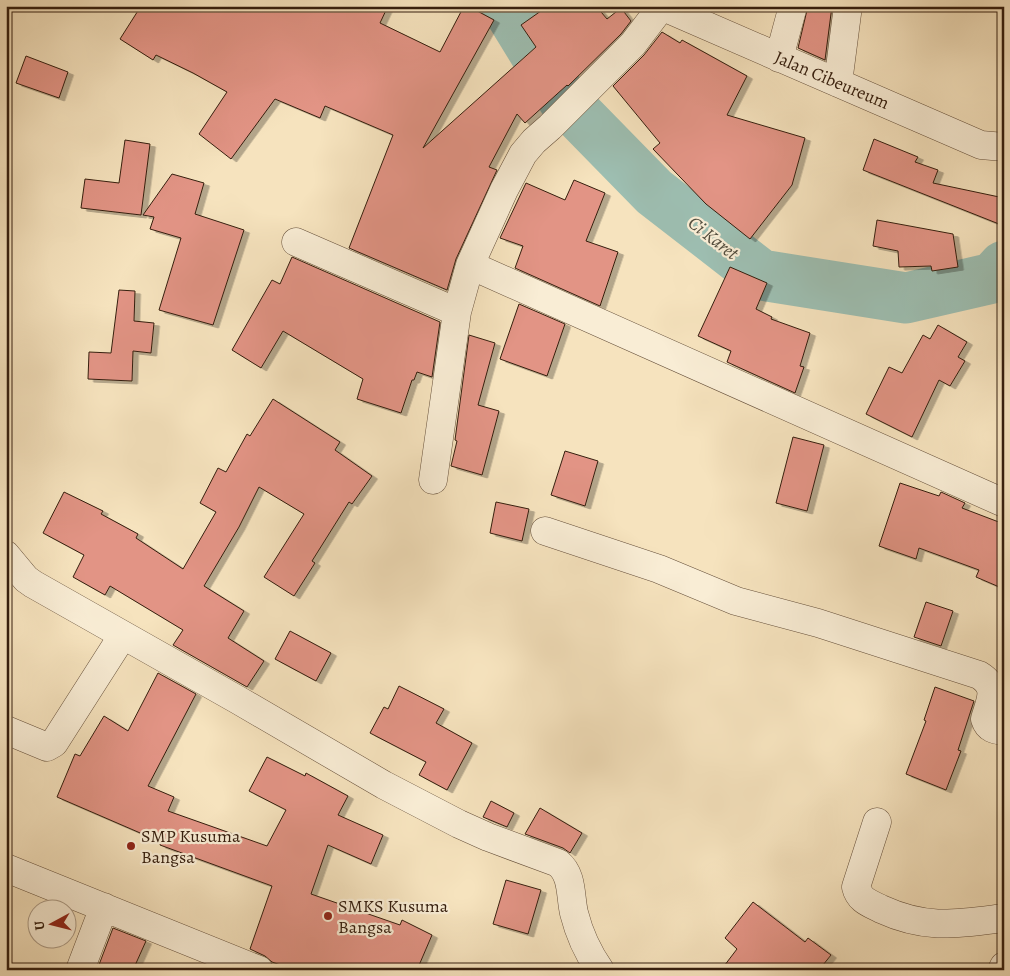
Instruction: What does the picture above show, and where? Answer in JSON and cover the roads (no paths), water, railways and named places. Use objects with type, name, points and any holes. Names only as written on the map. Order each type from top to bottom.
[{"type":"street","points":[[433,480],[457,312],[470,265],[504,190],[523,154],[534,141],[550,128],[633,44],[661,6]]},
{"type":"street","name":"Jalan Cibeureum","points":[[661,6],[981,145],[1004,147]]},
{"type":"street","points":[[779,58],[793,6]]},
{"type":"street","points":[[838,83],[848,6]]},
{"type":"street","points":[[296,242],[457,312]]},
{"type":"street","points":[[470,265],[1004,503]]},
{"type":"street","points":[[545,531],[660,569],[736,601],[818,623],[979,675],[989,682],[992,691],[985,719],[987,724],[992,728],[1004,731]]},
{"type":"street","points":[[6,555],[26,579],[33,584],[384,785],[481,834],[558,863],[564,868],[569,879],[574,914],[583,941],[600,970]]},
{"type":"street","points":[[6,730],[47,747],[54,743],[123,635]]},
{"type":"street","points":[[877,822],[856,887],[858,896],[891,913],[934,924],[953,924],[1004,918]]},
{"type":"street","points":[[6,868],[259,970]]},
{"type":"street","points":[[80,970],[104,907]]},
{"type":"street","points":[[1002,970],[1004,966]]},
{"type":"waterway","name":"Ci Karet","points":[[506,6],[563,99],[654,192],[761,275],[906,298],[993,278],[1004,266]]},
{"type":"place","name":"SMP Kusuma Bangsa","points":[[131,846]]},
{"type":"place","name":"SMKS Kusuma Bangsa","points":[[328,916]]}]
